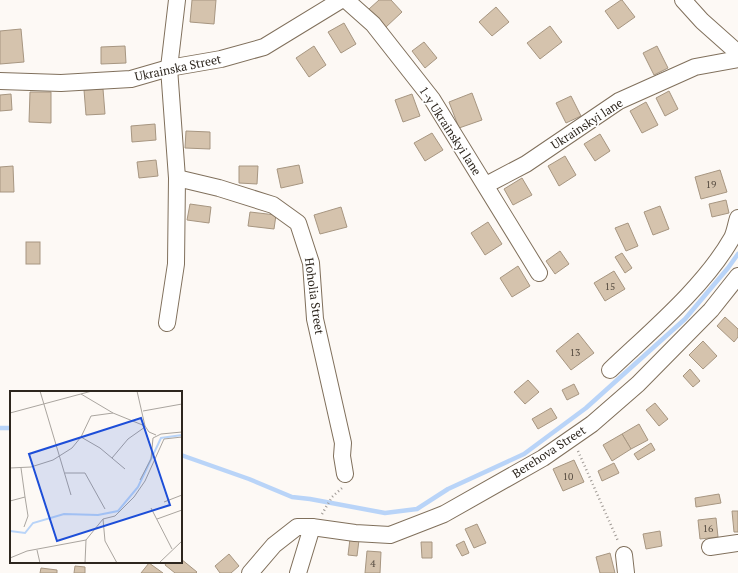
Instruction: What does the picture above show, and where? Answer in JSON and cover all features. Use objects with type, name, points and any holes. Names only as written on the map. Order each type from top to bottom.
[{"type":"street","points":[[167,323],[176,264],[177,178],[169,68],[177,0]]},
{"type":"street","name":"Ukrainska Street","points":[[0,81],[61,83],[131,79],[169,68],[221,60],[264,47],[341,0]]},
{"type":"street","name":"1-y Ukrainskyi lane","points":[[346,0],[373,24],[432,99],[539,273]]},
{"type":"street","points":[[684,0],[702,21],[738,53]]},
{"type":"street","name":"Ukrainskyi lane","points":[[486,185],[526,164],[619,101],[651,88],[695,67],[738,59]]},
{"type":"street","name":"Hoholia Street","points":[[177,178],[219,188],[273,205],[298,224],[311,263],[315,319],[343,443],[342,456],[345,474]]},
{"type":"street","points":[[610,370],[673,310],[714,266],[732,237],[738,218]]},
{"type":"street","name":"Berehova Street","points":[[250,573],[274,545],[297,527],[312,527],[355,533],[390,535],[444,514],[543,458],[592,424],[638,384],[710,310],[738,276]]},
{"type":"street","points":[[298,573],[312,527]]},
{"type":"street","points":[[710,547],[738,543]]},
{"type":"street","points":[[624,555],[626,573]]},
{"type":"path","points":[[572,438],[624,555]]},
{"type":"path","points":[[327,507],[332,497]]},
{"type":"building","points":[[192,0],[216,0],[214,24],[190,22]]},
{"type":"building","points":[[379,0],[391,0],[402,12],[386,27],[369,9]]},
{"type":"building","points":[[621,0],[635,17],[618,29],[605,11]]},
{"type":"building","points":[[496,7],[509,22],[492,36],[479,22]]},
{"type":"building","points":[[344,23],[356,44],[341,53],[328,32]]},
{"type":"building","points":[[550,26],[562,42],[540,59],[527,43]]},
{"type":"building","points":[[21,29],[24,62],[0,64],[0,31]]},
{"type":"building","points":[[424,42],[437,58],[425,68],[412,51]]},
{"type":"building","points":[[125,46],[126,63],[101,64],[101,47]]},
{"type":"building","points":[[314,46],[326,65],[309,77],[296,58]]},
{"type":"building","points":[[657,46],[668,68],[654,75],[643,53]]},
{"type":"building","points":[[103,89],[105,114],[86,115],[84,90]]},
{"type":"building","points":[[669,91],[678,109],[665,116],[656,98]]},
{"type":"building","points":[[30,92],[51,92],[51,123],[29,122]]},
{"type":"building","points":[[472,93],[482,120],[459,128],[449,102]]},
{"type":"building","points":[[11,94],[12,110],[0,111],[0,95]]},
{"type":"building","points":[[412,94],[420,116],[403,122],[395,100]]},
{"type":"building","points":[[571,96],[581,116],[566,123],[556,103]]},
{"type":"building","points":[[646,102],[658,125],[642,133],[630,111]]},
{"type":"building","points":[[155,124],[156,140],[132,142],[131,126]]},
{"type":"building","points":[[186,131],[210,132],[210,149],[185,148]]},
{"type":"building","points":[[432,133],[443,150],[425,161],[414,143]]},
{"type":"building","points":[[600,134],[610,151],[595,161],[584,144]]},
{"type":"building","points":[[565,156],[576,175],[559,186],[548,166]]},
{"type":"building","points":[[156,160],[158,176],[139,178],[137,162]]},
{"type":"building","points":[[299,165],[303,183],[281,188],[277,169]]},
{"type":"building","points":[[13,166],[14,192],[0,192],[0,167]]},
{"type":"building","points":[[239,166],[258,166],[257,184],[239,183]]},
{"type":"building","points":[[720,170],[727,192],[701,199],[695,177]]},
{"type":"building","points":[[522,178],[532,195],[513,205],[504,189]]},
{"type":"building","points":[[726,200],[729,213],[712,217],[709,204]]},
{"type":"building","points":[[190,204],[211,207],[209,223],[187,220]]},
{"type":"building","points":[[660,206],[669,229],[653,235],[644,212]]},
{"type":"building","points":[[341,207],[347,227],[320,234],[314,215]]},
{"type":"building","points":[[250,212],[276,215],[274,229],[248,226]]},
{"type":"building","points":[[488,222],[502,244],[485,255],[471,233]]},
{"type":"building","points":[[628,223],[638,246],[626,251],[615,228]]},
{"type":"building","points":[[26,242],[40,242],[40,264],[26,264]]},
{"type":"building","points":[[560,251],[569,264],[555,274],[546,261]]},
{"type":"building","points":[[622,253],[632,268],[625,273],[615,257]]},
{"type":"building","points":[[518,266],[530,286],[512,297],[500,278]]},
{"type":"building","points":[[614,271],[625,289],[605,301],[594,283]]},
{"type":"building","points":[[725,317],[738,329],[738,337],[734,342],[717,326]]},
{"type":"building","points":[[578,333],[594,353],[571,370],[556,351]]},
{"type":"building","points":[[703,341],[717,356],[703,369],[689,355]]},
{"type":"building","points":[[690,369],[700,381],[693,387],[683,376]]},
{"type":"building","points":[[528,380],[539,392],[525,404],[514,392]]},
{"type":"building","points":[[574,384],[579,394],[567,400],[562,390]]},
{"type":"building","points":[[655,403],[668,419],[659,426],[646,410]]},
{"type":"building","points":[[551,408],[557,418],[538,429],[532,419]]},
{"type":"building","points":[[639,424],[648,440],[631,449],[622,434]]},
{"type":"building","points":[[622,434],[631,449],[612,461],[603,445]]},
{"type":"building","points":[[651,443],[655,450],[638,460],[634,454]]},
{"type":"building","points":[[574,460],[584,482],[563,491],[553,469]]},
{"type":"building","points":[[614,463],[619,473],[602,481],[598,471]]},
{"type":"building","points":[[719,494],[721,503],[696,507],[695,498]]},
{"type":"building","points":[[732,511],[738,511],[738,532],[734,532]]},
{"type":"building","points":[[716,518],[718,537],[700,539],[698,520]]},
{"type":"building","points":[[477,524],[486,543],[474,548],[465,529]]},
{"type":"building","points":[[660,531],[662,546],[646,549],[643,534]]},
{"type":"building","points":[[350,539],[359,540],[357,556],[348,555]]},
{"type":"building","points":[[464,541],[469,553],[462,556],[456,545]]},
{"type":"building","points":[[421,542],[432,542],[432,558],[422,558]]},
{"type":"building","points":[[367,551],[381,552],[380,573],[365,573]]},
{"type":"building","points":[[610,553],[615,573],[600,573],[596,557]]},
{"type":"building","points":[[229,554],[239,566],[231,573],[220,573],[215,566]]},
{"type":"building","points":[[182,560],[197,572],[175,573],[165,565],[166,563],[182,563]]},
{"type":"building","points":[[149,563],[163,573],[141,573]]},
{"type":"building","points":[[75,566],[85,567],[85,573],[74,573]]},
{"type":"building","points":[[41,568],[57,570],[57,573],[40,573]]},
{"type":"waterway","points":[[182,455],[249,479],[292,497],[385,513],[417,509],[448,489],[524,454],[586,408],[685,319],[738,254]]},
{"type":"waterway","points":[[0,428],[10,428]]}]
